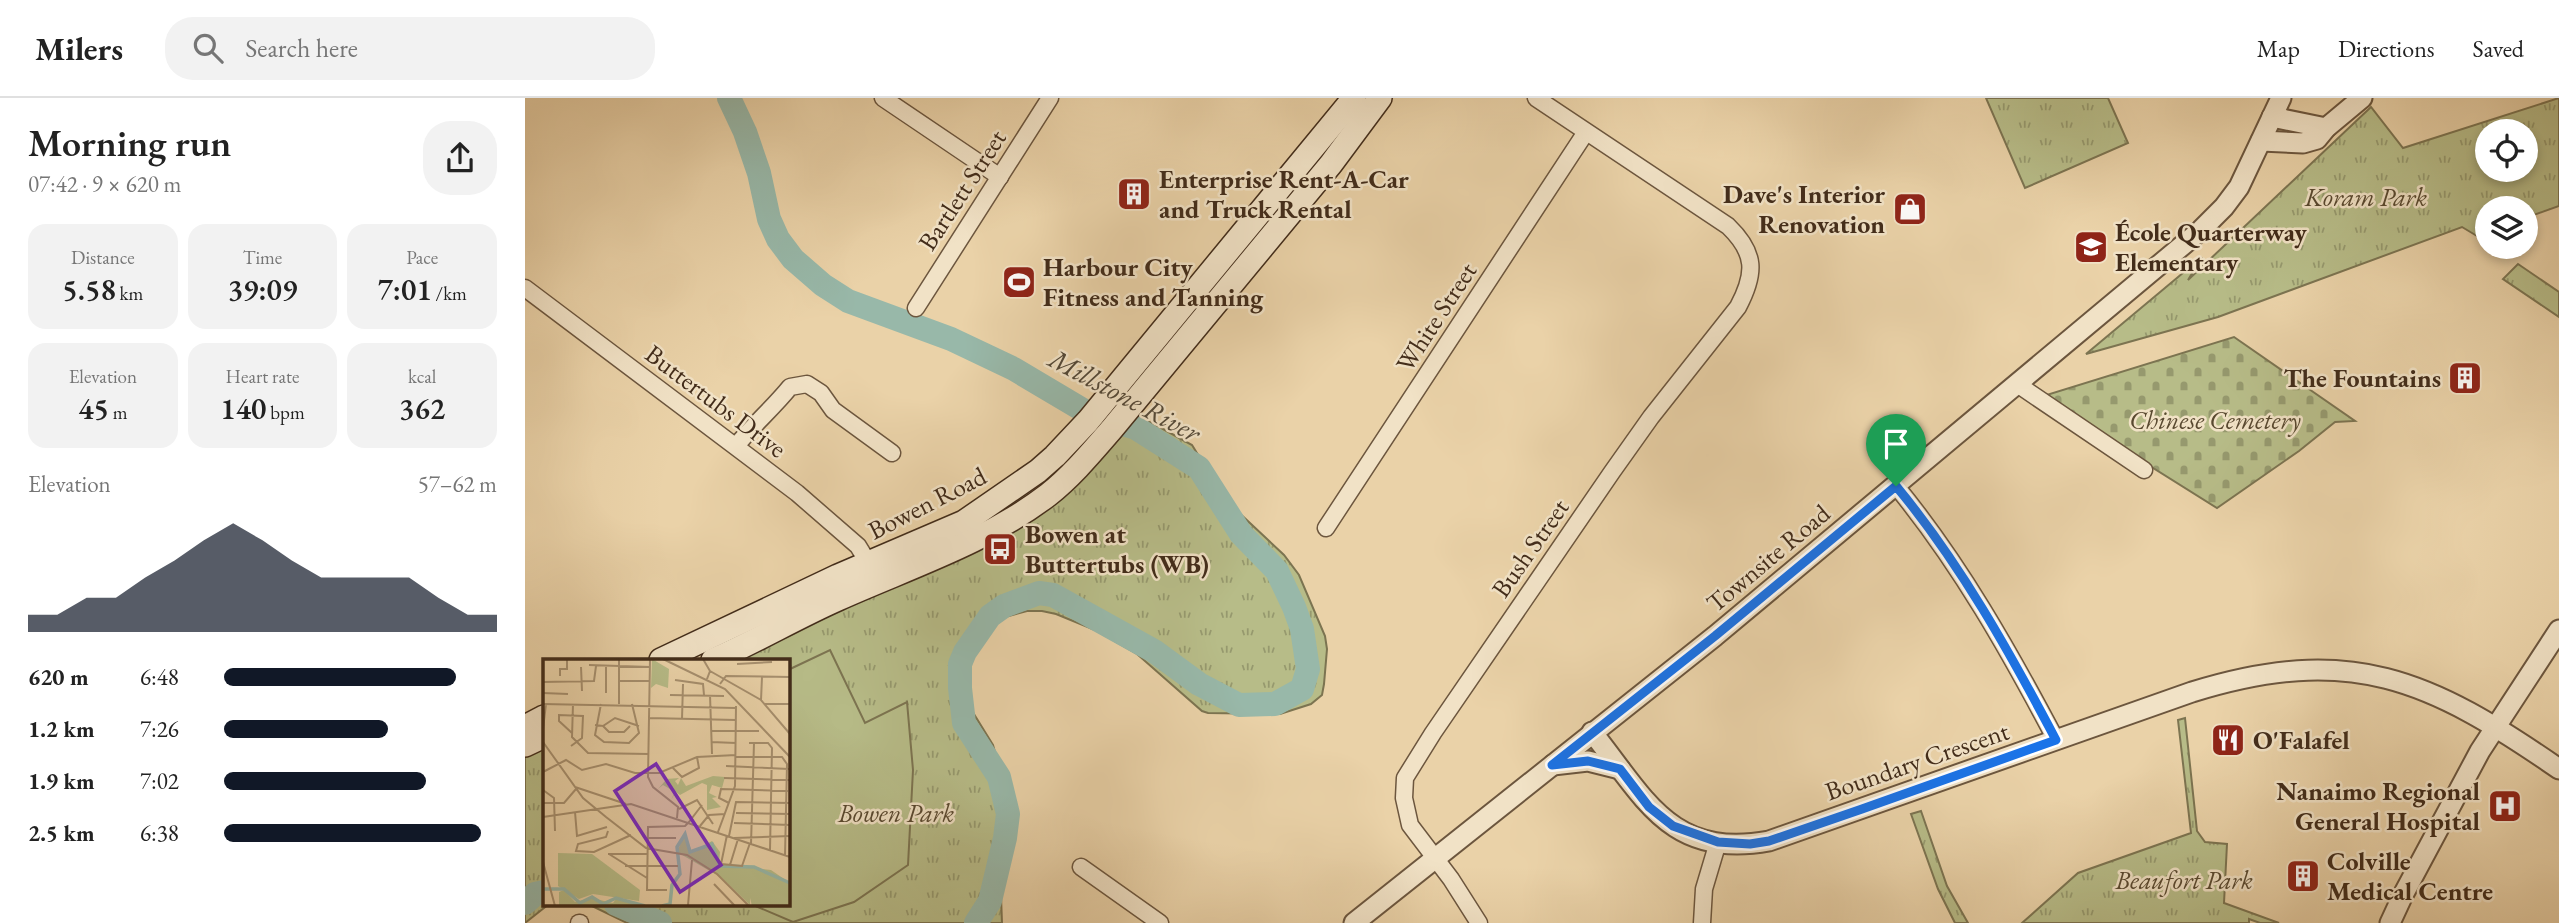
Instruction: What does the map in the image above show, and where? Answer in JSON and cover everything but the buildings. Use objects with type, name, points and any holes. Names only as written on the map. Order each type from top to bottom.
[{"type":"main road","name":"Bowen Road","points":[[663,659],[964,522],[1021,485],[1055,456],[1088,421],[1354,98]]},
{"type":"main road","name":"Bowen Road","points":[[715,659],[827,604],[897,575],[1009,521],[1063,482],[1111,430],[1331,164],[1380,98]]},
{"type":"main road","points":[[525,727],[543,718]]},
{"type":"main road","points":[[525,745],[543,736]]},
{"type":"street","points":[[883,98],[1000,177]]},
{"type":"street","name":"Bartlett Street","points":[[916,308],[1050,98]]},
{"type":"street","points":[[1536,98],[1586,132]]},
{"type":"street","name":"Townsite Road","points":[[1353,923],[1715,636],[2201,230],[2239,187],[2281,98]]},
{"type":"street","points":[[2261,141],[2303,144],[2317,139],[2362,98]]},
{"type":"street","points":[[2272,117],[2326,128]]},
{"type":"street","name":"Bush Street","points":[[1479,923],[1407,818],[1403,787],[1410,766],[1643,428],[1738,307],[1751,275],[1751,264],[1745,246],[1728,226],[1586,132]]},
{"type":"street","name":"White Street","points":[[1326,528],[1586,132]]},
{"type":"street","name":"Buttertubs Drive","points":[[525,288],[736,446],[837,526],[857,546],[869,564]]},
{"type":"street","points":[[736,446],[790,387],[807,384],[821,393],[833,410],[893,453]]},
{"type":"street","points":[[2017,384],[2144,470]]},
{"type":"street","points":[[1896,486],[1967,581],[2056,740]]},
{"type":"street","points":[[2390,923],[2437,831],[2496,726],[2559,630]]},
{"type":"street","name":"Boundary Crescent","points":[[1592,732],[1643,800],[1673,826],[1718,842],[1750,844],[1769,841],[2227,681],[2299,670],[2349,671],[2406,683],[2496,726],[2559,769]]},
{"type":"street","points":[[1552,765],[1588,761],[1620,769]]},
{"type":"street","points":[[1702,923],[1704,890],[1718,842]]},
{"type":"street","points":[[1081,867],[1160,923]]},
{"type":"green space","points":[[1986,98],[2108,98],[2128,143],[2025,188]]},
{"type":"green space","name":"Koram Park","points":[[2559,98],[2559,206],[2538,213],[2538,196],[2475,196],[2475,235],[2462,227],[2218,317],[2086,354],[2202,257],[2188,280],[2371,107],[2403,148],[2475,125],[2475,182],[2538,182],[2538,119],[2493,119]]},
{"type":"green space","points":[[2518,264],[2559,292],[2559,317],[2503,279]]},
{"type":"green space","name":"Chinese Cemetery","points":[[2234,337],[2355,421],[2335,422],[2299,451],[2217,508],[2040,397]]},
{"type":"green space","name":"Bowen Park","points":[[1124,412],[1154,424],[1192,445],[1235,509],[1284,555],[1299,575],[1325,636],[1327,649],[1322,695],[1311,704],[1280,714],[1208,713],[1202,711],[1137,654],[1095,630],[1042,611],[1027,611],[998,619],[984,629],[963,652],[960,667],[969,706],[993,745],[998,763],[1005,814],[1000,869],[1002,923],[627,923],[592,906],[789,906],[789,659],[710,659],[984,532],[1103,445]]},
{"type":"green space","points":[[830,650],[865,723],[907,702],[913,770],[908,865],[854,902],[793,922],[756,906],[789,906],[789,670]]},
{"type":"green space","name":"Beaufort Park","points":[[2185,718],[2197,831],[2205,842],[2227,844],[2224,903],[2279,923],[2260,923],[2249,919],[2249,923],[2022,923],[2078,873],[2191,833],[2178,720]]},
{"type":"green space","points":[[543,743],[543,906],[546,906],[525,923],[525,752]]},
{"type":"green space","points":[[1921,811],[1947,886],[1968,923],[1955,923],[1938,889],[1911,814]]},
{"type":"waterway","name":"Millstone River","points":[[729,98],[745,132],[759,173],[769,219],[778,239],[793,259],[823,285],[848,301],[951,339],[1014,369],[1088,413],[1136,428],[1199,468],[1241,534],[1277,571],[1302,629],[1308,669],[1302,689],[1275,704],[1239,705],[1199,684],[1154,651],[1053,595],[1039,593],[1004,606],[990,616],[965,652],[960,664],[964,723],[999,777],[1008,814],[990,901],[976,923]]},
{"type":"waterway","name":"Millstone River","points":[[525,903],[535,894],[543,892]]},
{"type":"waterway","name":"Millstone River","points":[[621,906],[660,923]]},
{"type":"place","name":"Enterprise Rent-A-Car and Truck Rental","points":[[1134,194]]},
{"type":"place","name":"Dave's Interior Renovation","points":[[1910,209]]},
{"type":"place","name":"École Quarterway Elementary","points":[[2091,247]]},
{"type":"place","name":"Harbour City Fitness and Tanning","points":[[1019,282]]},
{"type":"place","name":"The Fountains","points":[[2465,378]]},
{"type":"place","name":"Bowen at Buttertubs (WB)","points":[[1000,549]]},
{"type":"place","name":"O'Falafel","points":[[2228,740]]},
{"type":"place","name":"Nanaimo Regional General Hospital","points":[[2505,806]]},
{"type":"place","name":"Colville Medical Centre","points":[[2303,876]]},
{"type":"route","points":[[1896,486],[1967,581],[2056,740],[1769,841],[1750,844],[1718,842],[1673,826],[1649,807],[1620,769],[1588,761],[1552,765],[1715,636],[1896,486]]}]
